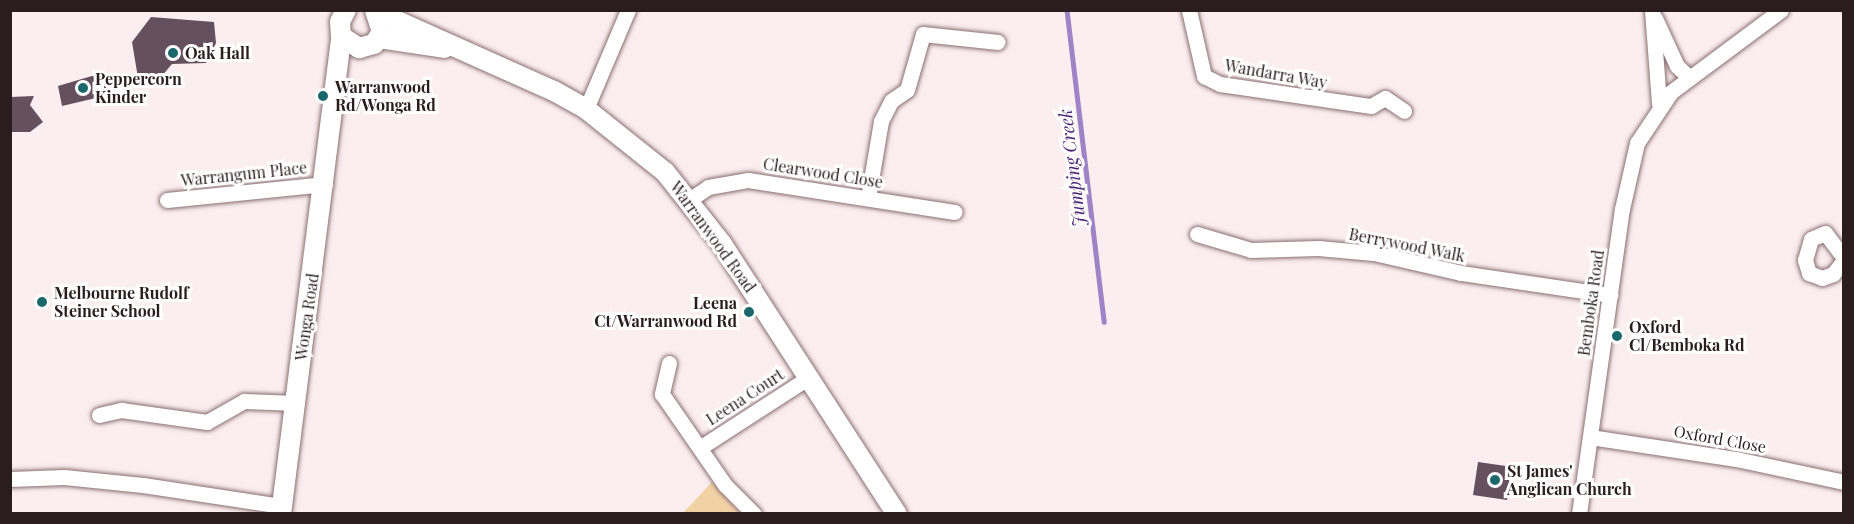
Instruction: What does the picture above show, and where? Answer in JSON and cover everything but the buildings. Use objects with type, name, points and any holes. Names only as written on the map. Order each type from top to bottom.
[{"type":"main road","name":"Warranwood Road","points":[[376,11],[450,48],[509,68],[586,109],[633,144],[689,200],[809,377],[897,513]]},
{"type":"main road","points":[[341,20],[359,48],[379,38],[382,25],[376,11]]},
{"type":"main road","name":"Wonga Road","points":[[281,510],[334,121],[341,20]]},
{"type":"main road","name":"Warranwood Road","points":[[379,38],[450,48]]},
{"type":"main road","name":"Wonga Road","points":[[334,121],[359,48]]},
{"type":"street","points":[[586,109],[628,10]]},
{"type":"street","name":"Wandarra Way","points":[[1189,10],[1204,76],[1220,84],[1371,106],[1385,98],[1404,111]]},
{"type":"street","name":"Bemboka Road","points":[[1579,513],[1632,158],[1659,104],[1689,77],[1781,10]]},
{"type":"street","points":[[1652,11],[1677,66],[1689,77]]},
{"type":"street","points":[[1652,11],[1659,104]]},
{"type":"street","points":[[868,198],[881,121],[891,101],[908,90],[923,34],[998,42]]},
{"type":"street","name":"Clearwood Close","points":[[689,200],[708,187],[748,180],[956,212]]},
{"type":"street","name":"Warrangum Place","points":[[167,200],[326,184]]},
{"type":"street","name":"Berrywood Walk","points":[[1197,234],[1251,250],[1318,248],[1374,253],[1461,273],[1610,295]]},
{"type":"street","name":"Leena Court","points":[[669,363],[663,394],[725,485],[754,513]]},
{"type":"street","name":"Leena Court","points":[[701,447],[809,377]]},
{"type":"street","points":[[99,415],[121,410],[207,422],[244,401],[296,403]]},
{"type":"street","name":"Oxford Close","points":[[1590,437],[1736,459],[1844,482]]},
{"type":"street","points":[[10,479],[64,477],[132,484],[281,510]]},
{"type":"shaded area","points":[[712,482],[740,513],[683,513]]},
{"type":"waterway","name":"Jumping Creek","points":[[1067,10],[1104,322]]},
{"type":"place","name":"Oak Hall","points":[[173,53]]},
{"type":"place","name":"Peppercorn Kinder","points":[[83,88]]},
{"type":"place","name":"Warranwood Rd/Wonga Rd","points":[[323,96]]},
{"type":"place","name":"Melbourne Rudolf Steiner School","points":[[42,302]]},
{"type":"place","name":"Leena Ct/Warranwood Rd","points":[[749,312]]},
{"type":"place","name":"Oxford Cl/Bemboka Rd","points":[[1617,336]]},
{"type":"place","name":"St James' Anglican Church","points":[[1495,480]]}]
